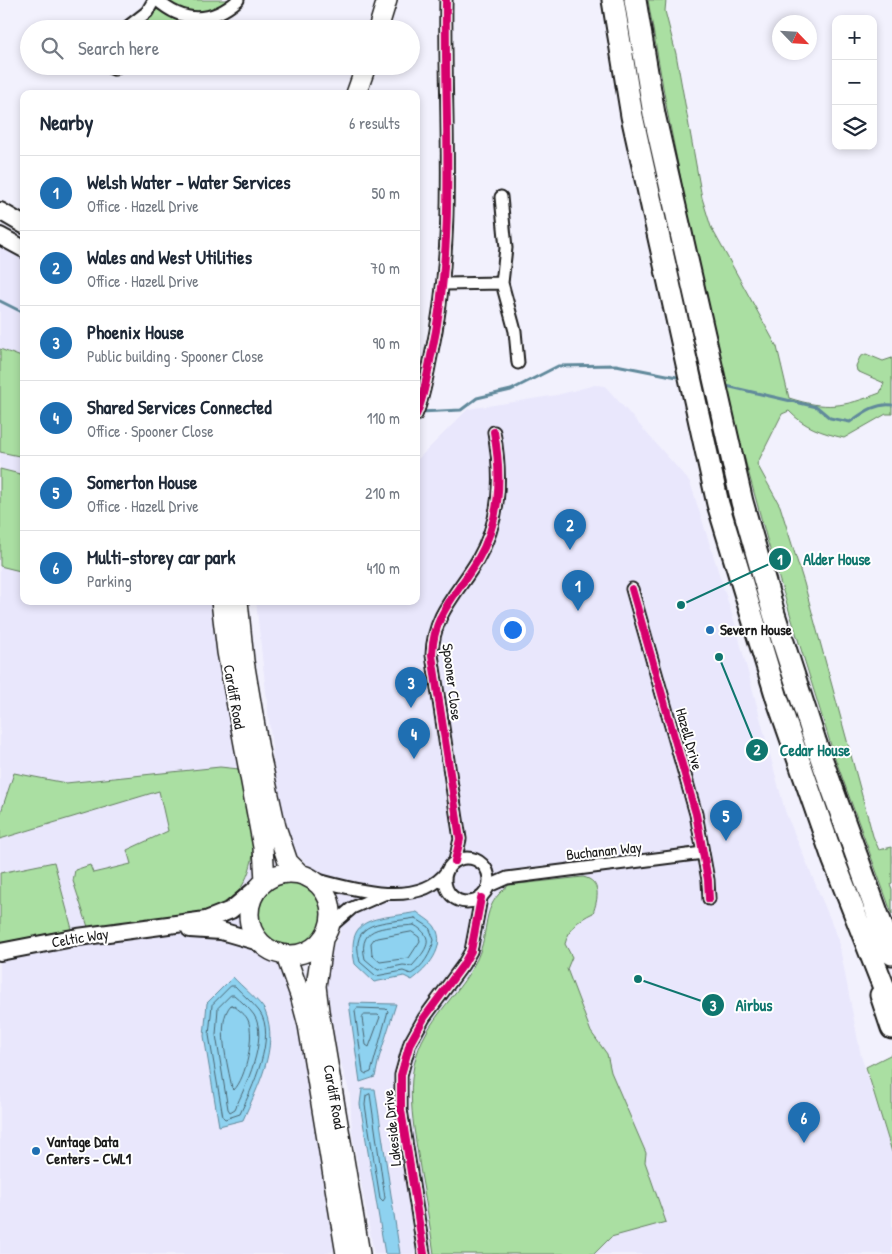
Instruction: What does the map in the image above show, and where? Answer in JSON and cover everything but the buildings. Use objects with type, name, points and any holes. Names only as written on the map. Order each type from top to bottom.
[{"type":"highway","points":[[613,0],[632,116],[718,504],[777,698],[892,1028]]},
{"type":"highway","points":[[635,0],[654,114],[742,502],[774,614],[815,741],[891,950]]},
{"type":"highway","points":[[852,909],[892,1008]]},
{"type":"main road","points":[[381,20],[387,0]]},
{"type":"main road","points":[[357,90],[363,75]]},
{"type":"main road","name":"Cardiff Road","points":[[221,605],[228,661],[263,848],[261,885],[249,908],[250,925],[259,942]]},
{"type":"main road","name":"Cardiff Road","points":[[238,605],[244,661],[257,741],[276,827],[288,862],[322,888],[330,902],[332,916],[326,933],[316,986],[360,1254]]},
{"type":"main road","points":[[261,885],[284,873],[304,875]]},
{"type":"main road","points":[[259,942],[274,953],[286,956],[301,954],[313,949],[326,933]]},
{"type":"main road","name":"Cardiff Road","points":[[286,956],[308,1025],[346,1254]]},
{"type":"street","points":[[137,20],[147,12],[156,0],[164,6],[197,20],[212,16],[230,7],[238,0]]},
{"type":"street","points":[[420,403],[444,284],[448,127],[446,0]]},
{"type":"street","points":[[502,197],[506,248],[502,283],[515,331],[518,363]]},
{"type":"street","points":[[0,211],[20,223]]},
{"type":"street","points":[[0,236],[20,247]]},
{"type":"street","points":[[444,284],[502,283]]},
{"type":"street","name":"Spooner Close","points":[[455,862],[460,839],[432,655],[432,636],[440,615],[480,556],[494,520],[501,476],[494,432]]},
{"type":"street","name":"Hazell Drive","points":[[632,589],[687,779],[703,853],[709,899]]},
{"type":"street","name":"Spooner Close","points":[[460,839],[471,858]]},
{"type":"street","name":"Buchanan Way","points":[[480,898],[489,886],[507,878],[703,853]]},
{"type":"street","points":[[326,933],[352,908],[386,894],[427,888],[439,882],[455,862],[471,858],[484,865],[496,875],[507,878]]},
{"type":"street","points":[[484,865],[490,879],[489,886]]},
{"type":"street","points":[[447,871],[446,885],[448,892]]},
{"type":"street","points":[[304,875],[344,887],[386,894]]},
{"type":"street","name":"Celtic Way","points":[[0,952],[78,937],[160,928],[206,920],[232,910],[261,885]]},
{"type":"street","points":[[427,888],[448,892],[464,902],[473,902],[480,898]]},
{"type":"street","name":"Lakeside Drive","points":[[424,1254],[401,1110],[404,1059],[424,1018],[471,951],[480,898]]},
{"type":"street","points":[[464,902],[475,930]]},
{"type":"street","name":"Celtic Way","points":[[160,928],[221,931],[259,942]]},
{"type":"shaded area","points":[[0,236],[20,247],[20,605],[222,605],[263,847],[249,908],[250,925],[259,942],[274,953],[286,956],[300,995],[337,1250],[325,1254],[0,1254]]},
{"type":"shaded area","points":[[595,385],[605,386],[690,482],[736,627],[785,811],[838,938],[861,1056],[892,1152],[892,1254],[374,1254],[352,1133],[350,1094],[331,1030],[323,985],[333,947],[340,934],[341,911],[330,878],[308,865],[294,852],[279,812],[256,605],[420,605],[420,457],[468,409],[557,395]]},
{"type":"green space","points":[[163,0],[235,0],[215,11],[199,14],[183,10]]},
{"type":"green space","points":[[648,0],[666,0],[665,11],[676,54],[702,198],[711,227],[777,347],[789,398],[814,404],[835,405],[845,404],[880,393],[884,383],[857,371],[856,366],[860,357],[866,354],[883,361],[892,358],[892,414],[886,414],[844,438],[814,429],[789,411],[782,414],[757,464],[780,506],[804,583],[873,836],[879,850],[892,847],[892,883],[890,884],[892,889],[892,914],[834,755],[768,543],[747,467],[722,372],[698,265],[667,110]]},
{"type":"green space","points":[[156,9],[179,20],[145,20]]},
{"type":"green space","points":[[0,349],[20,356],[20,456],[0,452]]},
{"type":"green space","points":[[0,469],[20,474],[20,571],[0,566]]},
{"type":"green space","points":[[220,767],[239,769],[249,815],[253,851],[249,871],[241,887],[230,900],[219,906],[184,915],[88,927],[73,881],[75,870],[90,865],[93,873],[131,864],[127,850],[168,831],[159,791],[0,839],[0,815],[14,773],[66,783]]},
{"type":"green space","points":[[54,862],[72,929],[0,943],[0,873]]},
{"type":"green space","points":[[583,877],[589,879],[596,886],[597,897],[593,913],[575,925],[569,933],[565,944],[572,957],[567,969],[591,1032],[607,1054],[611,1072],[646,1153],[645,1162],[666,1222],[611,1237],[594,1254],[434,1254],[415,1136],[412,1104],[411,1088],[416,1056],[428,1030],[477,959],[484,938],[489,910],[500,893],[509,885]]},
{"type":"green space","points":[[289,880],[302,883],[312,890],[319,900],[322,913],[319,926],[312,936],[302,943],[289,946],[276,943],[266,936],[259,926],[256,913],[259,900],[266,890],[276,883]]},
{"type":"green space","points":[[892,1054],[892,1152],[866,1067]]},
{"type":"water","points":[[417,912],[435,927],[439,942],[434,957],[424,970],[412,980],[404,976],[374,982],[355,964],[353,947],[355,935],[360,927],[368,922]]},
{"type":"water","points":[[233,977],[263,1007],[269,1025],[270,1039],[265,1067],[243,1120],[219,1126],[204,1036],[207,1003]]},
{"type":"water","points":[[349,1003],[396,1004],[375,1077],[360,1082]]},
{"type":"water","points":[[362,1089],[375,1089],[400,1254],[385,1254],[360,1104]]},
{"type":"waterway","points":[[0,301],[20,311]]},
{"type":"waterway","points":[[420,412],[461,410],[477,398],[511,390],[558,366],[616,365],[682,378]]},
{"type":"waterway","points":[[722,385],[817,407],[830,418],[850,422],[875,407],[892,405]]},
{"type":"cycle path","points":[[420,404],[439,312],[447,223],[446,0]]},
{"type":"cycle path","points":[[455,861],[460,839],[432,655],[433,641],[441,616],[477,561],[491,530],[498,498],[498,465],[494,432]]},
{"type":"cycle path","points":[[632,589],[696,814],[708,880],[709,899]]},
{"type":"cycle path","points":[[424,1254],[401,1110],[401,1075],[410,1043],[424,1018],[471,951],[481,898]]},
{"type":"place","name":"Wales and West Utilities","points":[[570,550]]},
{"type":"place","name":"Alder House","points":[[681,605]]},
{"type":"place","name":"Welsh Water - Water Services","points":[[578,611]]},
{"type":"place","name":"Severn House","points":[[710,630]]},
{"type":"place","name":"Cedar House","points":[[719,657]]},
{"type":"place","name":"Phoenix House","points":[[411,708]]},
{"type":"place","name":"Shared Services Connected","points":[[414,759]]},
{"type":"place","name":"Somerton House","points":[[726,841]]},
{"type":"place","name":"Airbus","points":[[638,979]]},
{"type":"place","name":"Multi-storey car park","points":[[804,1143]]},
{"type":"place","name":"Vantage Data Centers - CWL1","points":[[36,1151]]}]
